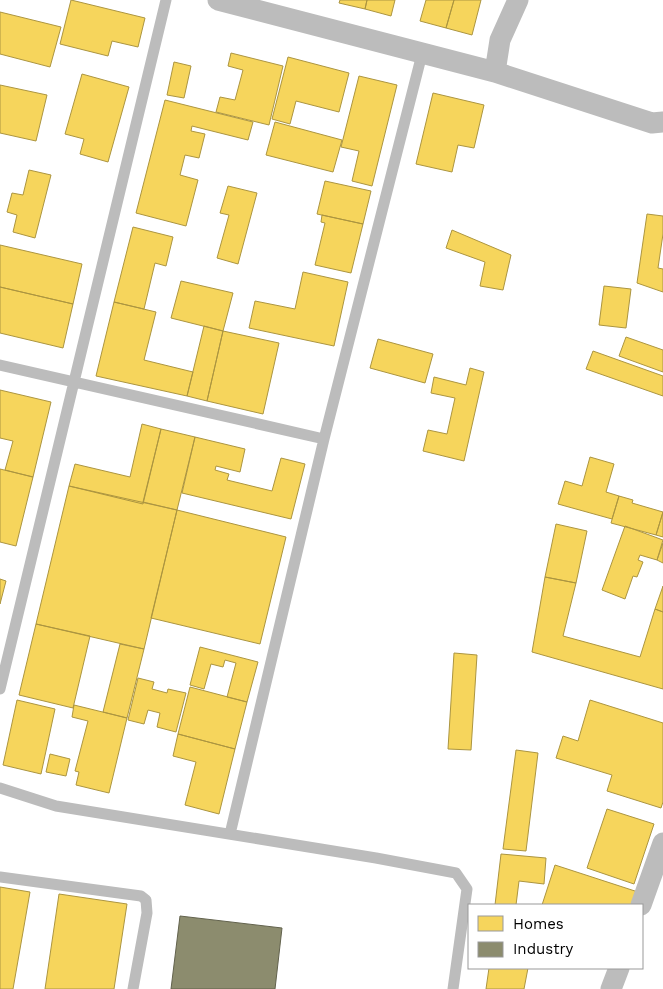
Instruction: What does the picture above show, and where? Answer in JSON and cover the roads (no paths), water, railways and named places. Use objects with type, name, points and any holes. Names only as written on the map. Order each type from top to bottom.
[{"type":"street","points":[[218,0],[495,72],[652,123],[663,122]]},
{"type":"street","points":[[495,72],[500,40],[518,0]]},
{"type":"street","points":[[641,904],[663,843]]},
{"type":"street","points":[[611,989],[619,969]]},
{"type":"lane","points":[[0,688],[166,0]]},
{"type":"lane","points":[[230,834],[324,439],[422,54]]},
{"type":"lane","points":[[0,365],[324,439]]},
{"type":"lane","points":[[0,788],[56,806],[456,872],[467,889],[453,989]]},
{"type":"lane","points":[[0,877],[141,896],[146,900],[146,914],[133,989]]}]
